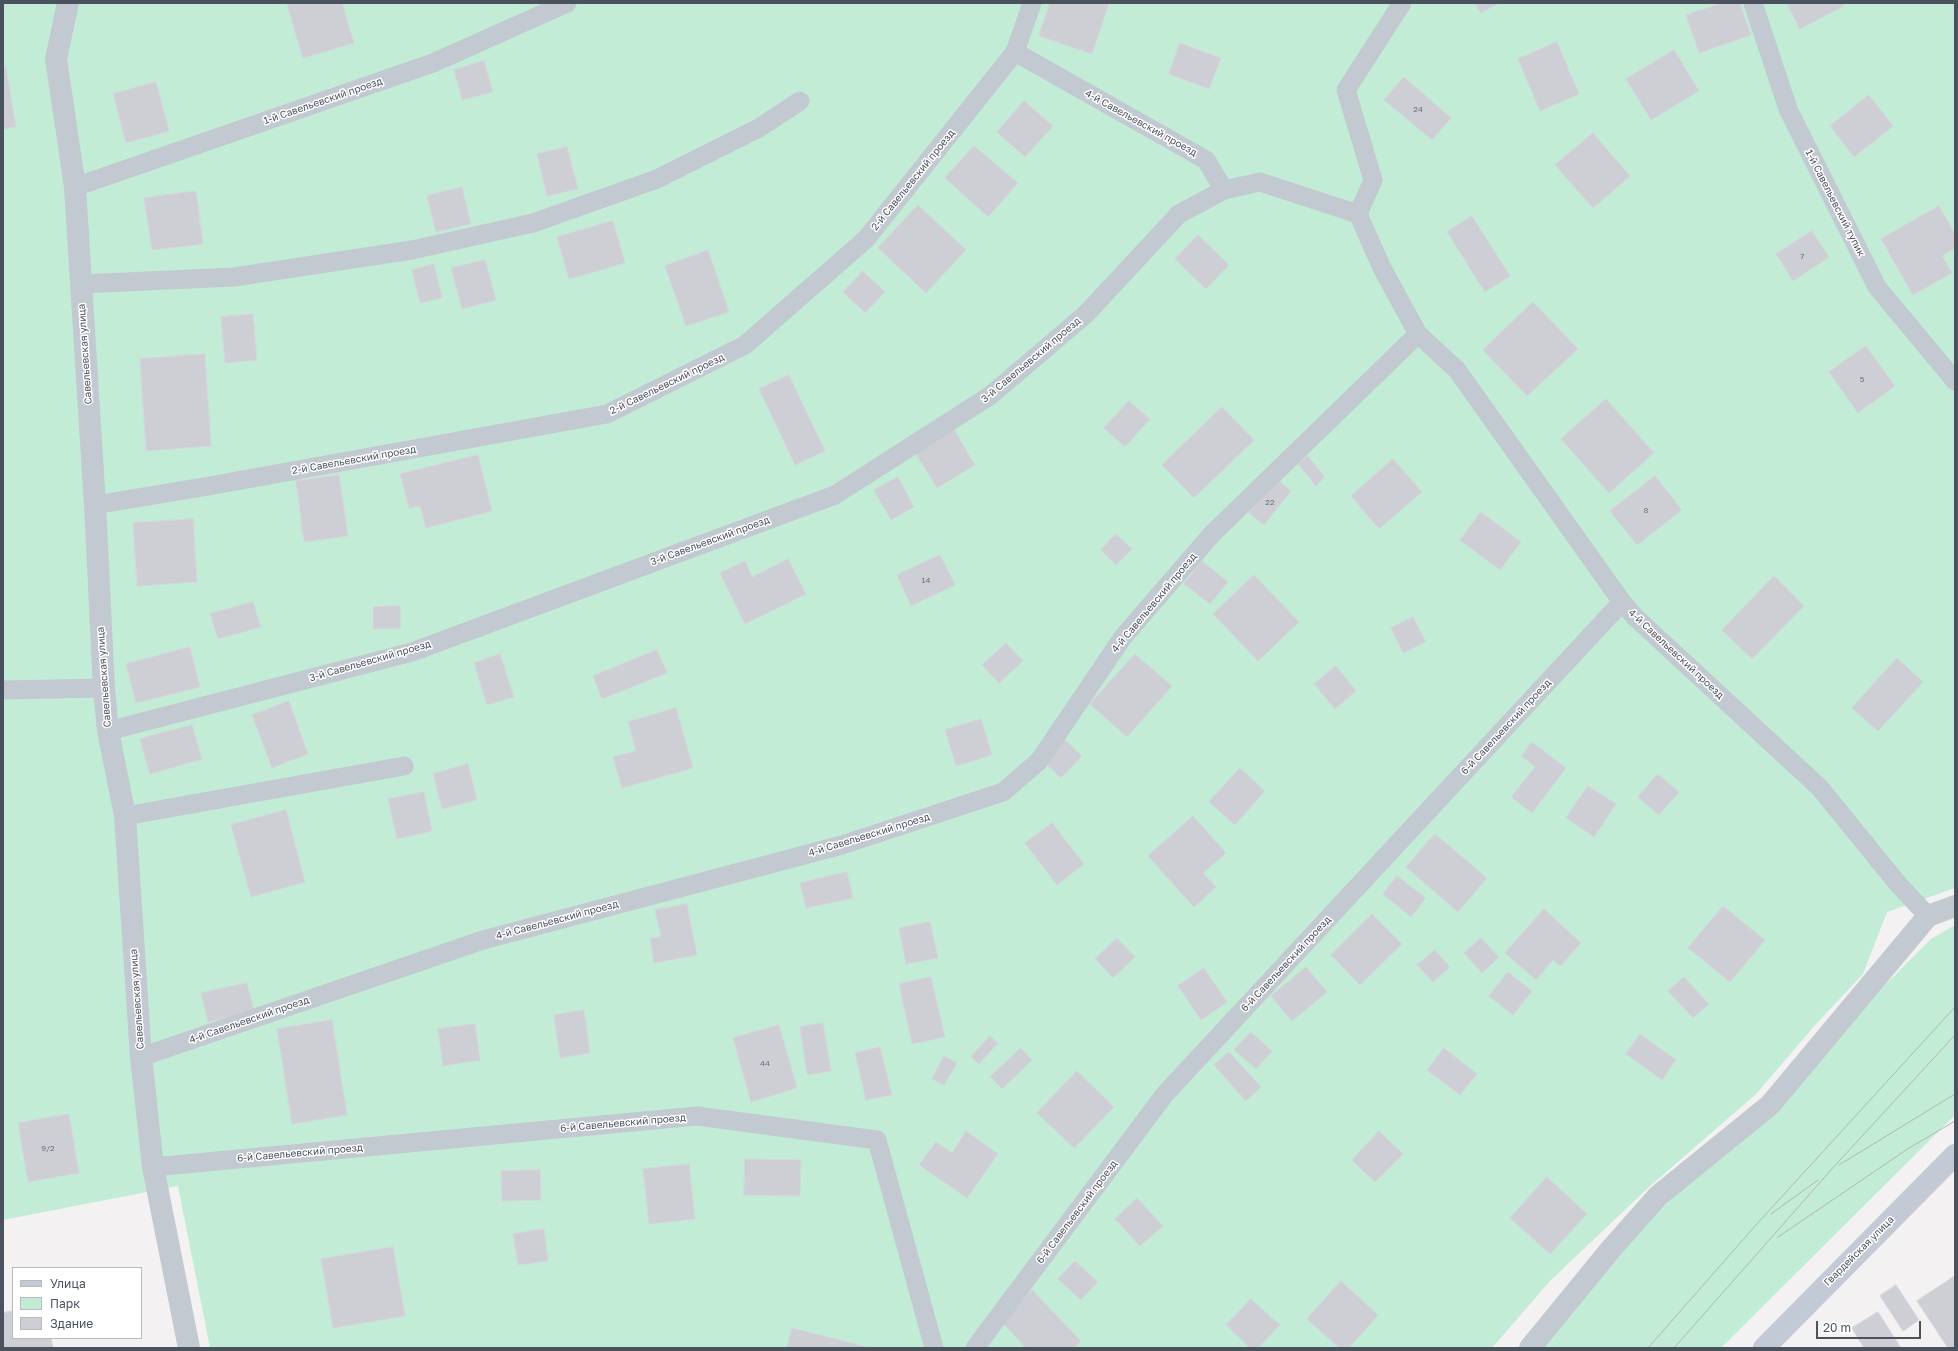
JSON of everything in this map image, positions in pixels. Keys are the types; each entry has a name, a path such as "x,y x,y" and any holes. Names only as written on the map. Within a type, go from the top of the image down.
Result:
{"main road":[{"name":"Гвардейская улица","path":"1764,1348 1955,1155"}],"street":[{"name":"Савельевская улица","path":"68,3 56,59 74,187 95,505 104,688 108,731 125,816 141,1057 153,1167 189,1348"},
{"path":"1530,1348 1611,1249 1658,1196 1770,1105 1928,916 1955,906"}],"lane":[{"name":"1-й Савельевский проезд","path":"74,187 433,63 567,3"},
{"name":"2-й Савельевский проезд","path":"95,505 209,486 607,414 745,345 866,239 1015,52 1032,3"},
{"path":"1224,190 1260,182 1358,214 1372,180 1346,90 1402,3"},
{"name":"1-й Савельевский тупик","path":"1753,3 1788,109 1877,287 1955,381"},
{"name":"4-й Савельевский проезд","path":"1015,52 1206,160 1224,190"},
{"path":"81,284 234,277 412,250 533,223 657,179 759,128 800,101"},
{"name":"3-й Савельевский проезд","path":"108,731 412,652 834,495 991,395 1086,314 1179,214 1224,190"},
{"name":"4-й Савельевский проезд","path":"1358,214 1382,268 1418,334 1456,370 1634,617 1820,788 1898,884 1928,916"},
{"name":"4-й Савельевский проезд","path":"141,1057 483,940 842,845 1003,792 1039,761 1123,637 1212,534 1418,334"},
{"name":"6-й Савельевский проезд","path":"975,1348 1165,1094 1622,602"},
{"path":"3,690 104,688"},
{"path":"125,816 404,766"},
{"name":"6-й Савельевский проезд","path":"153,1167 697,1116 877,1140 934,1348"}],"green space":[{"path":"3,3 1955,3 1955,888 1887,912 1863,974 1816,1024 1756,1094 1649,1187 1550,1281 1492,1348 210,1348 178,1186 3,1220"},
{"path":"1955,925 1955,1115 1721,1348 1523,1348 1572,1291 1667,1203 1931,939"}],"building":[{"path":"287,3 342,3 354,43 303,58"},
{"path":"1050,3 1109,3 1092,54 1039,36"},
{"path":"1475,3 1499,3 1481,13"},
{"path":"1723,3 1740,3 1751,35 1699,53 1686,15"},
{"path":"1787,3 1842,3 1844,6 1800,29"},
{"path":"1557,42 1579,94 1540,111 1518,59"},
{"path":"1180,43 1221,58 1209,89 1169,74"},
{"path":"1674,50 1699,91 1651,120 1626,79"},
{"path":"484,61 493,92 462,100 454,70"},
{"path":"3,67 6,67 16,127 3,129"},
{"path":"1404,77 1451,118 1432,140 1384,100"},
{"path":"156,82 169,131 126,143 113,94"},
{"path":"1869,95 1893,126 1854,157 1830,126"},
{"path":"1024,101 1053,126 1025,157 997,132"},
{"path":"1593,133 1630,176 1593,208 1555,165"},
{"path":"974,146 1018,183 988,217 945,178"},
{"path":"567,147 578,189 547,196 537,154"},
{"path":"462,187 471,224 436,232 427,196"},
{"path":"196,191 203,244 152,250 144,198"},
{"path":"918,205 966,250 926,293 878,248"},
{"path":"1939,206 1955,234 1955,248 1942,256 1952,273 1913,295 1881,239"},
{"path":"1472,216 1510,276 1485,292 1447,232"},
{"path":"613,221 625,263 569,279 557,237"},
{"path":"1812,231 1829,257 1793,281 1776,254"},
{"path":"1198,235 1229,265 1206,289 1175,259"},
{"path":"708,250 729,312 686,326 665,266"},
{"path":"485,260 496,300 462,309 451,268"},
{"path":"434,264 442,298 420,303 412,270"},
{"path":"863,271 885,292 865,313 843,292"},
{"path":"1533,302 1578,349 1527,396 1483,350"},
{"path":"253,314 257,360 225,363 221,317"},
{"path":"1866,346 1895,386 1858,413 1829,372"},
{"path":"205,354 211,446 146,451 140,359"},
{"path":"789,375 825,451 795,465 759,389"},
{"path":"1606,399 1654,453 1609,493 1561,439"},
{"path":"1129,401 1150,419 1125,447 1104,428"},
{"path":"1222,407 1254,440 1194,498 1162,465"},
{"path":"954,429 975,465 937,488 915,452"},
{"path":"478,455 492,511 426,528 420,506 409,508 400,474"},
{"path":"1308,456 1325,477 1316,486 1298,464"},
{"path":"1393,459 1422,492 1379,529 1351,496"},
{"path":"339,475 348,536 304,542 296,481"},
{"path":"1655,476 1682,510 1637,545 1610,511"},
{"path":"898,477 914,507 891,520 874,490"},
{"path":"1277,479 1291,491 1264,525 1249,513"},
{"path":"1481,512 1521,542 1500,570 1460,540"},
{"path":"193,519 197,582 137,586 133,523"},
{"path":"1116,534 1132,549 1116,565 1101,550"},
{"path":"940,555 955,585 911,606 897,575"},
{"path":"788,559 806,594 745,624 720,573 745,561 752,577"},
{"path":"1202,561 1228,582 1210,604 1184,584"},
{"path":"1254,575 1299,622 1258,661 1213,614"},
{"path":"1774,576 1804,606 1752,659 1722,630"},
{"path":"253,602 261,627 218,639 210,614"},
{"path":"400,606 401,628 373,629 373,607"},
{"path":"1413,617 1426,642 1403,653 1391,628"},
{"path":"1006,643 1023,661 999,683 982,665"},
{"path":"190,647 200,687 136,703 126,664"},
{"path":"657,650 667,673 602,699 593,676"},
{"path":"500,654 514,697 487,705 474,663"},
{"path":"1135,654 1172,686 1127,737 1090,704"},
{"path":"1897,658 1923,682 1878,731 1852,708"},
{"path":"1336,666 1356,691 1335,709 1314,684"},
{"path":"289,701 308,754 272,768 252,715"},
{"path":"676,708 693,768 622,788 613,757 636,751 628,722"},
{"path":"981,719 992,755 956,766 945,730"},
{"path":"192,725 202,759 150,774 140,739"},
{"path":"1064,739 1082,756 1061,778 1043,761"},
{"path":"1532,742 1566,768 1532,813 1511,797 1535,767 1522,756"},
{"path":"468,764 477,800 442,809 433,774"},
{"path":"1240,768 1265,791 1235,825 1209,802"},
{"path":"1658,774 1679,792 1659,815 1638,797"},
{"path":"1588,786 1616,804 1594,837 1566,818"},
{"path":"424,792 432,831 397,839 388,799"},
{"path":"286,810 305,882 251,897 231,825"},
{"path":"1193,816 1226,853 1203,873 1216,887 1194,907 1148,856"},
{"path":"1052,823 1084,864 1057,885 1025,843"},
{"path":"1435,834 1487,878 1458,912 1406,867"},
{"path":"847,872 853,898 806,908 800,883"},
{"path":"1397,876 1426,898 1411,917 1383,894"},
{"path":"687,904 697,955 654,963 650,938 661,937 655,910"},
{"path":"1723,906 1765,940 1730,982 1688,948"},
{"path":"1544,909 1581,943 1560,966 1553,960 1536,980 1505,953"},
{"path":"1372,914 1402,944 1360,985 1331,955"},
{"path":"930,922 938,958 906,964 899,928"},
{"path":"1117,938 1135,957 1113,978 1095,959"},
{"path":"1481,938 1499,957 1482,973 1464,953"},
{"path":"1435,950 1450,967 1433,982 1417,965"},
{"path":"1306,967 1327,992 1292,1021 1271,996"},
{"path":"1204,968 1227,1002 1201,1020 1178,986"},
{"path":"1508,972 1532,991 1513,1015 1489,996"},
{"path":"931,977 945,1037 912,1044 899,984"},
{"path":"1684,977 1709,1004 1693,1018 1668,991"},
{"path":"247,983 254,1011 208,1022 201,993"},
{"path":"584,1010 590,1053 560,1058 554,1015"},
{"path":"332,1020 347,1115 292,1124 277,1029"},
{"path":"823,1023 831,1071 807,1075 800,1027"},
{"path":"475,1024 480,1060 443,1066 438,1029"},
{"path":"779,1025 797,1088 751,1102 733,1038"},
{"path":"1251,1032 1272,1051 1256,1069 1234,1050"},
{"path":"1640,1034 1676,1060 1662,1080 1626,1054"},
{"path":"990,1036 998,1043 979,1064 971,1057"},
{"path":"880,1047 892,1095 866,1100 855,1053"},
{"path":"1021,1048 1032,1060 1002,1089 990,1077"},
{"path":"1444,1048 1477,1074 1460,1095 1427,1070"},
{"path":"1229,1052 1261,1087 1246,1101 1214,1065"},
{"path":"944,1056 957,1063 944,1085 932,1079"},
{"path":"1077,1071 1114,1107 1074,1148 1037,1113"},
{"path":"69,1114 79,1173 28,1182 18,1123"},
{"path":"966,1131 998,1154 967,1198 919,1165 936,1142 952,1153"},
{"path":"1379,1131 1403,1154 1375,1182 1352,1160"},
{"path":"745,1159 801,1160 800,1196 744,1195"},
{"path":"689,1164 695,1219 649,1224 643,1169"},
{"path":"540,1170 541,1200 502,1201 501,1171"},
{"path":"1547,1177 1587,1214 1550,1254 1510,1218"},
{"path":"1137,1198 1163,1226 1140,1246 1115,1219"},
{"path":"544,1229 548,1261 518,1265 513,1234"},
{"path":"393,1247 405,1316 333,1328 321,1259"},
{"path":"1075,1261 1098,1282 1081,1300 1058,1279"},
{"path":"1955,1276 1955,1348 1948,1348 1917,1301"},
{"path":"1341,1281 1378,1315 1349,1348 1339,1348 1307,1319"},
{"path":"1896,1285 1919,1320 1903,1331 1880,1296"},
{"path":"1032,1290 1081,1341 1074,1348 1026,1348 1000,1320"},
{"path":"1251,1299 1280,1325 1258,1348 1250,1348 1226,1325"},
{"path":"12,1311 12,1339 51,1339 53,1348 3,1348 3,1313"},
{"path":"1878,1312 1901,1348 1864,1348 1852,1328"},
{"path":"792,1328 871,1348 787,1348"}],"tram line":[{"path":"1648,1348 1755,1226 1955,1007"},
{"path":"1674,1348 1830,1171 1955,1035"},
{"path":"1839,1165 1955,1094"},
{"path":"1778,1237 1909,1148 1955,1121"},
{"path":"1771,1214 1818,1180"}]}
